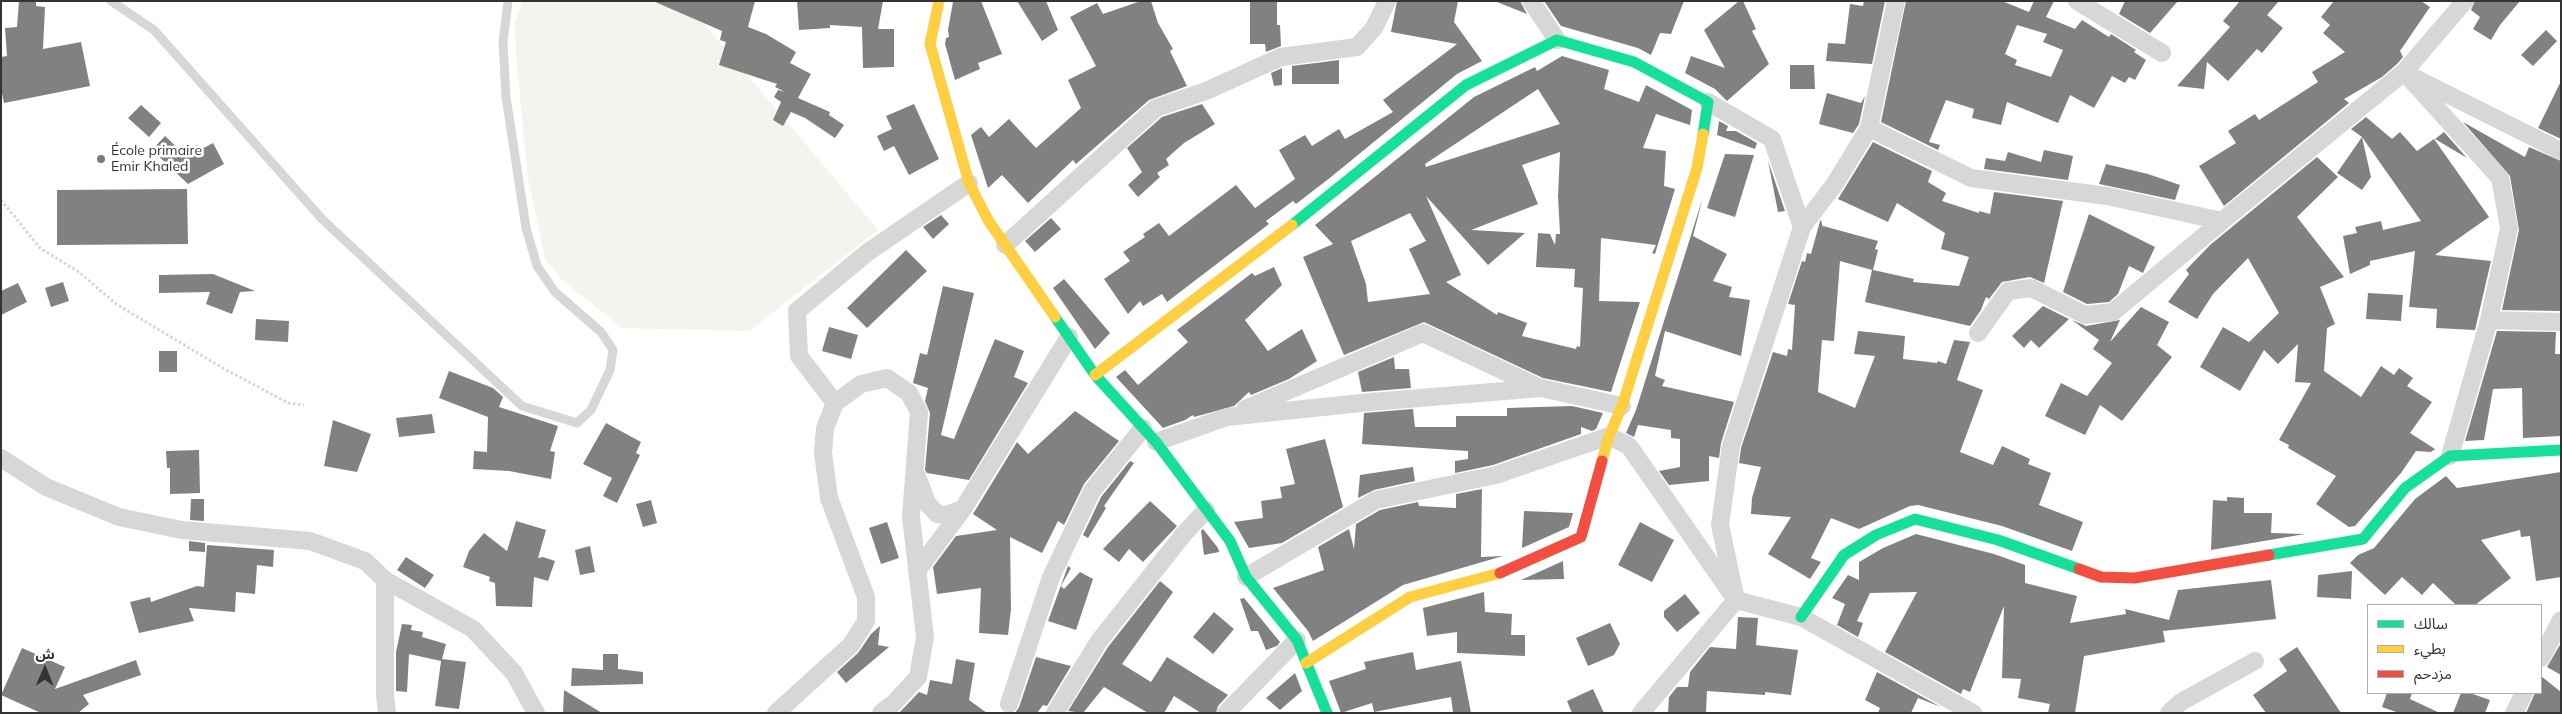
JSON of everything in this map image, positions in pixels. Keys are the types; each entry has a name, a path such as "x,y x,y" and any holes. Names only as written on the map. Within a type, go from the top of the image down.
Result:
{"street":[{"path":"939,1 930,44 969,183 988,220 1095,375 1156,442 1230,541 1246,577 1297,640 1327,713"},
{"path":"1005,245 1156,108 1206,91 1281,57 1357,47 1374,28 1387,1"},
{"path":"1531,1 1557,40 1634,62 1772,139 1802,227"},
{"path":"1736,600 1720,525 1730,446 1802,227 1834,185 1869,128 1896,1"},
{"path":"2077,1 2162,53"},
{"path":"1978,333 2008,291 2031,288 2085,315 2113,312 2404,72 2466,1"},
{"path":"1095,375 1340,188 1466,86 1557,40"},
{"path":"2404,72 2561,152"},
{"path":"2404,72 2500,178 2510,228 2489,320 2450,456"},
{"path":"1306,663 1410,597 1503,572 1581,537 1609,436 1622,406 1697,168 1708,102"},
{"path":"1869,128 1971,178 2107,196 2222,221"},
{"path":"834,403 799,356 797,311 868,252 969,183"},
{"path":"2489,320 2561,322"},
{"path":"1156,442 1227,416 1423,332 1541,388 1622,406"},
{"path":"918,570 963,508 1068,337"},
{"path":"776,713 851,645 866,621 866,597 829,498 823,453 825,428 834,403 861,384 887,378 909,394 919,412 913,466 911,517 925,637 918,677 893,704 881,713"},
{"path":"1227,416 1541,388"},
{"path":"1010,704 1051,577 1092,491 1143,428"},
{"path":"1246,577 1376,500 1496,475 1609,436 1629,446 1736,600 1801,617 1973,713"},
{"path":"1801,617 1844,555 1876,535 1915,519 1998,540 2101,577 2135,578 2363,539 2405,488 2450,456 2561,450"},
{"path":"1,458 46,487 119,517 182,530 310,541 365,561 385,580 473,629 514,673 536,713"},
{"path":"913,466 927,504 937,514 946,515 963,508"},
{"path":"1056,713 1099,641 1183,535 1206,510"},
{"path":"385,580 385,695 387,713"},
{"path":"1642,713 1736,600"},
{"path":"2542,656 2561,620"},
{"path":"1226,713 1297,640"},
{"path":"2170,713 2181,702 2255,661"},
{"path":"2514,713 2524,694"}],"lane":[{"path":"111,1 154,30 322,219 522,406 577,423 591,410 610,370 613,350 601,332 555,292 537,266 526,228 506,97 503,42 508,1"}],"path":[{"path":"1,200 40,248 79,272 116,304 221,367 288,402 304,405"}],"shaded area":[{"path":"522,1 685,1 878,230 749,331 622,328 562,280 546,261 528,178 516,55 515,22"}],"building":[{"path":"19,1 36,1 36,6 45,7 43,49 81,42 90,86 4,103 1,89 1,57 7,56 5,28 17,27"},
{"path":"653,1 755,1 748,27 766,34 796,52 790,63 811,74 798,98 830,112 829,115 844,125 835,138 805,118 791,112 783,126 773,120 781,102 774,97 778,90 785,92 775,87 777,84 719,65 726,42 720,40 722,31"},
{"path":"797,1 883,1 878,29 894,29 894,67 863,68 862,27 830,25 830,28 799,30"},
{"path":"981,1 1002,54 978,63 980,69 955,80 945,44 946,38 949,37 948,30 953,2"},
{"path":"1017,1 1046,1 1058,30 1042,41"},
{"path":"1141,1 1151,1 1158,23 1173,49 1170,51 1187,86 1149,100 1076,164 1073,160 1028,203 1002,175 988,188 971,135 981,127 989,137 1009,119 1036,148 1081,108 1068,80 1096,66 1070,17 1097,3 1103,14"},
{"path":"1250,1 1277,1 1277,25 1280,25 1281,46 1266,52 1265,44 1250,44"},
{"path":"1397,1 1458,1 1454,22 1482,61 1457,74 1331,177 1296,204 1293,201 1266,221 1269,224 1167,302 1162,294 1143,306 1140,301 1128,314 1104,279 1130,261 1123,252 1145,237 1143,234 1159,223 1169,236 1236,185 1255,208 1295,179 1279,150 1305,135 1312,146 1339,129 1345,139 1393,112 1383,100 1457,44 1391,32"},
{"path":"1520,1 1527,14 1497,2"},
{"path":"1544,1 1684,1 1671,34 1660,33 1651,55 1638,48 1561,26"},
{"path":"1739,1 1743,1 1756,29 1752,31 1769,64 1727,101 1715,89 1685,73 1691,56 1725,68 1704,30"},
{"path":"1864,1 1885,1 1872,64 1826,61 1828,43 1845,44 1850,4 1863,6"},
{"path":"1906,1 2002,1 2029,12 2034,1 2054,1 2046,17 2075,29 2082,20 2109,37 2111,34 2136,50 2134,52 2146,60 2135,80 2129,77 2125,83 2112,76 2094,108 2070,95 2058,123 2007,102 2001,125 1972,118 1974,109 1946,100 1929,142 1940,145 1938,150 1881,122","holes":["2017,25 2047,34 2043,42 2063,50 2051,77 2015,65 2017,60 2005,54"]},
{"path":"2125,1 2178,1 2150,33 2119,14"},
{"path":"2240,1 2279,1 2267,15 2283,28 2262,53 2257,49 2228,81 2207,62 2204,89 2177,86 2230,27 2223,21"},
{"path":"2334,1 2421,1 2430,7 2400,51 2403,57 2397,64 2382,77 2344,99 2349,103 2224,206 2199,166 2236,143 2228,131 2255,114 2259,120 2318,82 2312,72 2345,52 2323,33 2330,25 2321,17"},
{"path":"2475,1 2520,1 2500,25 2491,40 2473,29 2480,17 2471,10"},
{"path":"2546,30 2557,41 2533,66 2521,55"},
{"path":"1562,56 1609,70 1604,89 1639,102 1646,85 1692,110 1690,125 1656,114 1643,148 1666,151 1664,186 1675,189 1655,254 1652,253 1656,245 1601,238 1599,301 1640,302 1611,392 1543,378 1424,322 1344,355 1303,257 1333,244 1315,225 1474,97 1535,67 1537,71","holes":["1538,89 1560,124 1426,167 1425,164","1560,152 1558,196 1560,234 1556,234 1555,245 1550,234 1538,233 1536,267 1575,269 1574,287 1583,288 1580,347 1577,346 1576,349 1522,336 1527,323 1498,312 1497,315 1446,282 1461,275 1426,196 1488,265 1525,233 1471,230 1538,204 1522,165","1410,213 1426,241 1409,249 1430,294 1368,302 1366,284 1351,241"]},
{"path":"1339,60 1339,84 1292,84 1292,66"},
{"path":"1790,65 1814,65 1815,89 1790,89"},
{"path":"1282,68 1282,85 1274,86 1271,73"},
{"path":"2561,81 2561,139 2538,128"},
{"path":"1827,93 1861,103 1865,96 1859,124 1853,133 1819,124"},
{"path":"914,104 939,159 909,175 894,146 884,151 877,136 892,129 886,116"},
{"path":"1202,104 1215,124 1184,143 1166,159 1169,165 1157,173 1160,177 1138,197 1128,185 1142,172 1127,148 1162,117"},
{"path":"141,105 161,123 149,137 128,118"},
{"path":"2366,117 2392,139 2400,132 2417,151 2434,139 2489,217 2435,255 2491,261 2475,330 2436,328 2437,309 2409,307 2415,251 2370,261 2370,265 2350,274 2343,236 2357,233 2355,227 2381,221 2383,230 2421,221 2362,137 2351,129"},
{"path":"1719,121 1728,126 1726,131 1736,131 1757,143 1755,149 1717,135"},
{"path":"2463,122 2525,157 2529,147 2561,161 2561,311 2502,310 2519,230 2510,176"},
{"path":"2444,132 2467,158 2435,139"},
{"path":"165,136 183,153 197,145 200,150 213,143 224,164 188,184 152,150"},
{"path":"2362,137 2371,177 2362,190 2337,173"},
{"path":"1873,142 1932,171 1928,182 1946,193 1942,201 1979,213 1979,211 1990,214 1994,192 2063,201 2044,283 2030,277 2002,282 1989,299 1986,297 1981,310 1970,326 1865,302 1872,270 1840,261 1834,341 1822,340 1818,392 1855,408 1875,356 1854,354 1858,331 1905,336 1903,359 1937,363 1938,361 1946,364 1954,340 1970,342 1957,380 1983,390 1960,452 1993,465 2002,446 2030,459 2028,464 2051,473 2039,505 2083,522 2072,551 2002,526 1918,505 1910,506 1859,529 1831,518 1811,558 1821,562 1810,579 1768,554 1791,517 1751,514 1752,498 1761,467 1739,463 1741,448 1773,352 1787,356 1788,349 1792,350 1795,305 1788,304 1802,261 1805,262 1807,253 1811,254 1820,221 1823,228 1823,226 1878,241 1875,249 1878,250 1873,270 1914,279 1913,282 1959,286 1969,257 1941,249 1945,233 1897,203 1888,222 1838,199"},
{"path":"2044,150 2073,156 2068,180 1984,169 1986,158 2005,161 2008,152 2041,162"},
{"path":"1725,154 1754,155 1735,217 1707,208"},
{"path":"2317,157 2338,177 2297,217 2344,277 2320,287 2335,324 2327,328 2324,371 2361,397 2381,366 2394,375 2399,368 2413,378 2407,386 2432,402 2410,433 2435,449 2431,452 2416,451 2401,473 2355,526 2349,527 2316,504 2336,476 2288,448 2289,445 2279,440 2311,383 2295,382 2298,344 2278,364 2264,350 2240,391 2200,367 2223,327 2249,342 2279,313 2248,258 2213,294 2197,319 2168,302 2189,274 2186,270 2210,245"},
{"path":"1768,161 1785,211 1778,212"},
{"path":"2106,164 2148,174 2180,185 2175,200 2099,184"},
{"path":"187,189 188,244 57,245 57,190"},
{"path":"1703,197 1693,236 1727,254 1713,281 1732,287 1729,297 1750,300 1741,356 1665,331 1655,376 1665,380 1662,386 1734,402 1721,443 1719,458 1709,456 1709,481 1669,485 1659,471 1680,467 1680,439 1671,438 1671,430 1638,425 1634,437 1626,433 1636,410"},
{"path":"2089,214 2155,247 2143,273 2129,266 2118,294 2109,302 2087,304 2063,292"},
{"path":"941,215 949,224 933,239 923,227"},
{"path":"1051,218 1061,229 1035,252 1025,241"},
{"path":"906,250 927,271 867,328 847,308"},
{"path":"1274,267 1282,285 1245,320 1268,351 1302,329 1317,361 1289,379 1251,395 1249,392 1234,406 1194,417 1193,415 1163,428 1116,377 1125,370 1138,385 1188,342 1177,330 1252,273 1255,276"},
{"path":"213,274 255,291 240,292 232,314 206,304 210,292 159,293 159,275"},
{"path":"1064,279 1110,333 1095,349 1053,288"},
{"path":"63,282 69,301 51,307 45,288"},
{"path":"18,283 27,302 1,315 1,291"},
{"path":"943,286 974,293 941,435 954,439 995,339 1024,351 1014,377 1028,383 969,480 927,473 925,470 930,413 925,401 928,388 913,383 920,353 927,355"},
{"path":"2368,293 2403,295 2401,321 2366,319"},
{"path":"2043,306 2069,319 2039,348 2031,340 2024,348 2012,336"},
{"path":"2141,307 2169,322 2157,345 2172,357 2122,421 2100,405 2085,435 2045,416 2061,383 2087,396 2112,363 2093,349 2099,340 2072,320 2086,326 2120,320 2110,342"},
{"path":"256,319 289,321 288,342 255,340"},
{"path":"829,327 858,335 851,359 822,351"},
{"path":"2497,331 2556,332 2555,354 2561,354 2561,436 2523,438 2522,388 2493,389 2484,440 2465,441"},
{"path":"159,351 177,351 177,372 159,372"},
{"path":"1394,357 1395,369 1409,369 1411,388 1362,392 1358,372"},
{"path":"449,371 493,388 503,397 499,407 558,426 550,451 555,452 551,479 509,471 473,469 474,451 487,452 488,417 439,398"},
{"path":"1572,406 1603,413 1596,429 1592,431 1581,427 1581,434 1493,465 1455,473 1455,461 1468,459 1468,451 1362,444 1364,413 1413,409 1415,427 1456,427 1456,416 1507,416 1507,408"},
{"path":"1075,411 1119,441 1084,484 1064,525 1058,521 1042,553 1010,537 1011,609 1008,635 979,633 981,588 937,594 933,567 956,536 997,530 973,514 1017,442 1028,454"},
{"path":"432,414 435,433 399,437 396,418"},
{"path":"333,420 371,434 357,472 324,466"},
{"path":"606,423 641,442 636,453 640,455 617,503 603,496 612,478 583,464"},
{"path":"1325,439 1343,507 1282,543 1249,548 1234,522 1263,518 1261,501 1282,498 1280,487 1295,484 1286,449"},
{"path":"199,450 200,493 170,494 170,468 167,468 166,451"},
{"path":"1130,461 1134,463 1104,506 1106,508 1088,538 1083,535 1101,497"},
{"path":"1413,467 1415,481 1374,490 1358,498 1360,475"},
{"path":"2561,472 2561,577 2536,581 2530,536 2521,537 2520,530 2481,540 2511,578 2476,604 2455,604 2433,583 2422,595 2402,577 2385,595 2350,563 2358,555 2374,548 2415,499 2446,476 2457,488"},
{"path":"1482,489 1481,557 1503,556 1403,585 1313,641 1308,631 1273,588 1324,570 1318,547 1349,529 1354,549 1356,524 1380,510 1418,502 1419,506 1456,508 1456,494"},
{"path":"2227,497 2244,498 2244,513 2272,513 2271,533 2305,534 2211,550 2213,500 2227,501"},
{"path":"191,499 204,499 204,521 190,520"},
{"path":"651,500 657,523 643,527 636,504"},
{"path":"1150,501 1177,526 1143,562 1129,549 1119,562 1103,549"},
{"path":"1524,511 1573,513 1569,527 1522,548"},
{"path":"516,521 546,530 538,558 543,557 555,561 548,581 534,577 532,607 496,606 495,583 489,581 490,577 463,567 469,551 484,533 507,551"},
{"path":"887,522 899,558 881,564 869,528"},
{"path":"1640,522 1674,540 1652,582 1618,565"},
{"path":"1203,529 1219,552 1204,555 1201,531"},
{"path":"1916,534 1994,554 2025,565 2025,583 2077,596 2070,623 2126,614 2125,609 2169,620 2178,590 2271,580 2276,619 2163,631 2165,642 2084,656 2075,713 2048,713 2050,704 2018,698 2021,679 2002,678 2004,606 1970,692 1963,689 1961,694 1885,652 1917,592 1870,593 1857,621 1863,623 1858,637 1837,625 1845,604 1832,598 1848,575 1859,580 1859,562 1883,548"},
{"path":"189,541 205,543 205,552 189,551"},
{"path":"207,545 274,550 273,567 257,565 255,594 236,592 235,612 189,608 194,621 139,633 130,602 150,597 151,602 197,586 204,587"},
{"path":"590,546 595,572 580,575 575,550"},
{"path":"406,557 434,575 425,588 397,570"},
{"path":"1563,561 1564,579 1521,580"},
{"path":"1068,566 1071,568 1061,586 1064,589 1080,572 1093,579 1076,630 1048,621"},
{"path":"2352,571 2351,599 2317,597 2318,575"},
{"path":"1160,581 1173,592 1122,664 1151,682 1167,657 1228,695 1218,706 1216,713 1201,713 1174,696 1164,713 1148,713 1104,687 1083,713 1068,711 1108,647"},
{"path":"1484,592 1485,612 1512,614 1511,635 1525,635 1525,656 1457,653 1457,632 1427,636 1423,608"},
{"path":"1685,594 1700,613 1677,632 1664,617 1664,611"},
{"path":"1244,598 1280,642 1277,646 1266,650 1258,631 1251,631 1240,599"},
{"path":"1214,612 1234,629 1213,654 1193,637"},
{"path":"1738,617 1758,618 1756,645 1798,650 1791,695 1765,692 1765,695 1707,691 1706,713 1668,713 1669,697 1677,687 1688,687 1690,672 1710,647 1736,649"},
{"path":"1610,623 1620,644 1614,655 1588,666 1576,638"},
{"path":"402,624 412,625 411,630 423,632 422,637 446,644 442,659 466,662 459,709 435,706 441,661 409,654 407,692 396,691 396,652"},
{"path":"880,626 878,645 889,647 846,683 837,672 858,653 871,634"},
{"path":"2561,643 2561,675 2547,667"},
{"path":"2297,647 2341,713 2266,713 2253,695 2287,671 2279,659"},
{"path":"22,648 65,667 55,689 136,660 141,675 83,695 89,704 78,713 41,713 1,695"},
{"path":"1413,652 1416,670 1461,661 1471,713 1453,713 1451,697 1374,712 1372,703 1341,713 1329,681 1366,669 1364,662"},
{"path":"603,654 618,654 618,669 643,672 643,684 571,686 572,668 603,670"},
{"path":"1036,657 1071,666 1047,706 1043,705 1037,713 1015,713 1019,707"},
{"path":"956,659 975,663 969,700 987,713 899,713 919,692 927,695 930,680 952,684"},
{"path":"1877,672 1941,707 1918,698 1911,713 1878,713 1880,708 1865,700"},
{"path":"1295,673 1302,691 1280,710 1266,698"},
{"path":"2542,677 2561,692 2561,713 2526,713 2535,694 2542,694"},
{"path":"1593,689 1604,713 1572,713 1567,701"},
{"path":"564,690 602,713 563,713"},
{"path":"2387,694 2412,694 2410,699 2440,713 2399,713 2382,707"},
{"path":"2461,694 2473,694 2490,700 2485,713 2453,713"}],"traffic: fast":[{"path":"1292,225 1466,85 1557,40 1634,62 1708,102 1703,134"},
{"path":"1055,317 1095,375 1156,442 1230,541 1246,577 1297,640 1327,713"},
{"path":"2269,555 2363,539 2405,488 2450,456 2561,450"},
{"path":"1801,617 1844,555 1876,535 1915,519 1998,540 2079,569"}],"traffic: slow":[{"path":"939,1 930,44 969,183 988,220 1055,317"},
{"path":"1602,461 1609,436 1622,406 1697,168 1703,134"},
{"path":"1095,375 1292,225"},
{"path":"1306,663 1410,597 1500,573"}],"traffic: jam":[{"path":"1500,573 1581,537 1602,461"},
{"path":"2079,569 2101,577 2135,578 2269,555"}],"place":[{"name":"École primaire Emir Khaled","path":"101,159"}]}
